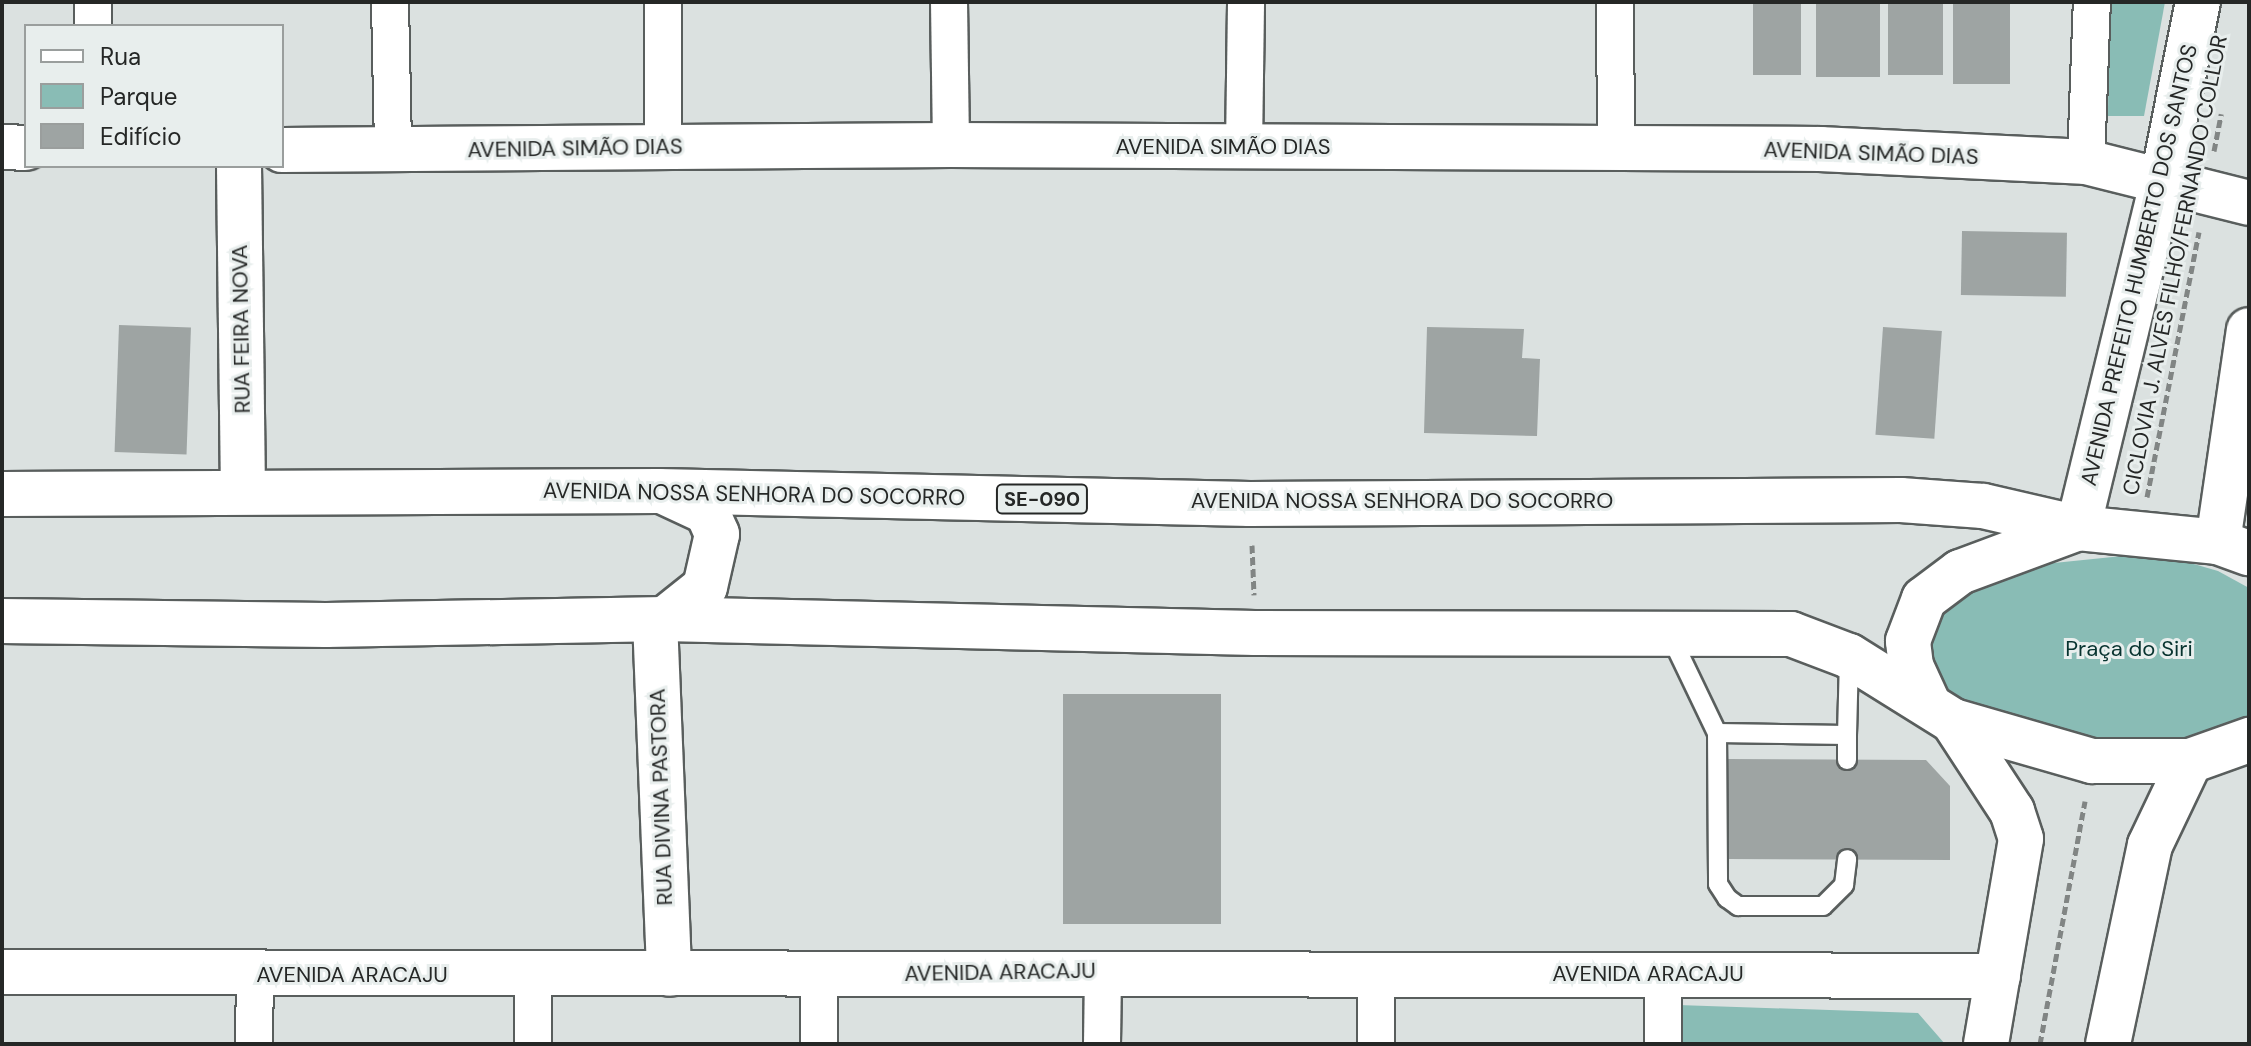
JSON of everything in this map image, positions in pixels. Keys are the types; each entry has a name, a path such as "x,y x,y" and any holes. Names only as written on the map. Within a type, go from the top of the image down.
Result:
{"main road":[{"name":"AVENIDA PREFEITO HUMBERTO DOS SANTOS","path":"2078,528 2163,178 2198,2"},
{"name":"AVENIDA SIMÃO DIAS","path":"284,150 951,145 1821,149 2086,162 2163,178 2206,195 2249,203"},
{"path":"2,147 24,148"},
{"name":"RUA FEIRA NOVA","path":"239,168 243,492"},
{"path":"2234,548 2249,330"},
{"path":"659,491 707,512 717,534 705,587 660,620"},
{"name":"AVENIDA NOSSA SENHORA DO SOCORRO","path":"2,494 659,491 1250,504 1901,500 1983,506 2078,528 2234,548"},
{"path":"1986,1044 2021,839 2012,811 1940,712 1911,666 1908,641 1924,599 1960,572 2078,528"},
{"path":"2,621 660,620 1255,633 1791,634 1849,656 1940,712 2092,761 2190,761 2249,740"},
{"name":"RUA DIVINA PASTORA","path":"660,620 669,974"},
{"path":"2108,1044 2150,845 2190,761"},
{"name":"AVENIDA ARACAJU","path":"2,972 533,977 1103,971 1998,976"}],"street":[{"path":"93,2 93,24"},
{"path":"390,2 393,150"},
{"path":"663,2 663,147"},
{"path":"949,2 951,145"},
{"path":"1244,148 1246,2"},
{"path":"1615,2 1616,148"},
{"path":"2086,162 2092,2"},
{"path":"1102,1044 1103,971"},
{"path":"1376,971 1376,1044"},
{"path":"254,1044 255,974"},
{"path":"819,974 819,1044"},
{"path":"1663,974 1663,1044"},
{"path":"533,977 533,1044"}],"lane":[{"path":"1669,633 1717,733 1718,884 1727,898 1738,906 1823,906 1844,885 1847,859"},
{"path":"1847,760 1849,656"},
{"path":"1717,733 1847,735"}],"path":[{"name":"CICLOVIA J. ALVES FILHO/FERNANDO COLLOR","path":"2141,534 2223,106"},
{"path":"1250,504 1255,633"},
{"path":"2040,1044 2092,761"}],"green space":[{"path":"2109,2 2165,2 2144,116 2108,116"},
{"name":"Praça do Siri","path":"2132,555 2173,558 2218,571 2249,588 2249,721 2201,739 2087,743 1980,713 1944,689 1929,663 1925,642 1934,621 1986,580 2024,566"},
{"path":"1678,1005 1918,1013 1945,1044 1678,1044"}],"building":[{"path":"1753,2 1801,2 1801,75 1753,75"},
{"path":"1816,2 1880,2 1880,77 1816,77"},
{"path":"1888,2 1943,2 1943,75 1888,75"},
{"path":"1953,2 2010,2 2010,84 1953,84"},
{"path":"1962,231 2067,233 2066,297 1961,295"},
{"path":"119,325 191,328 187,454 115,452"},
{"path":"1427,327 1524,329 1522,358 1540,359 1537,436 1424,433"},
{"path":"1883,327 1942,331 1934,439 1875,435"},
{"path":"1063,694 1221,694 1221,924 1063,924"},
{"path":"1728,759 1926,760 1950,786 1950,860 1728,859"}]}
